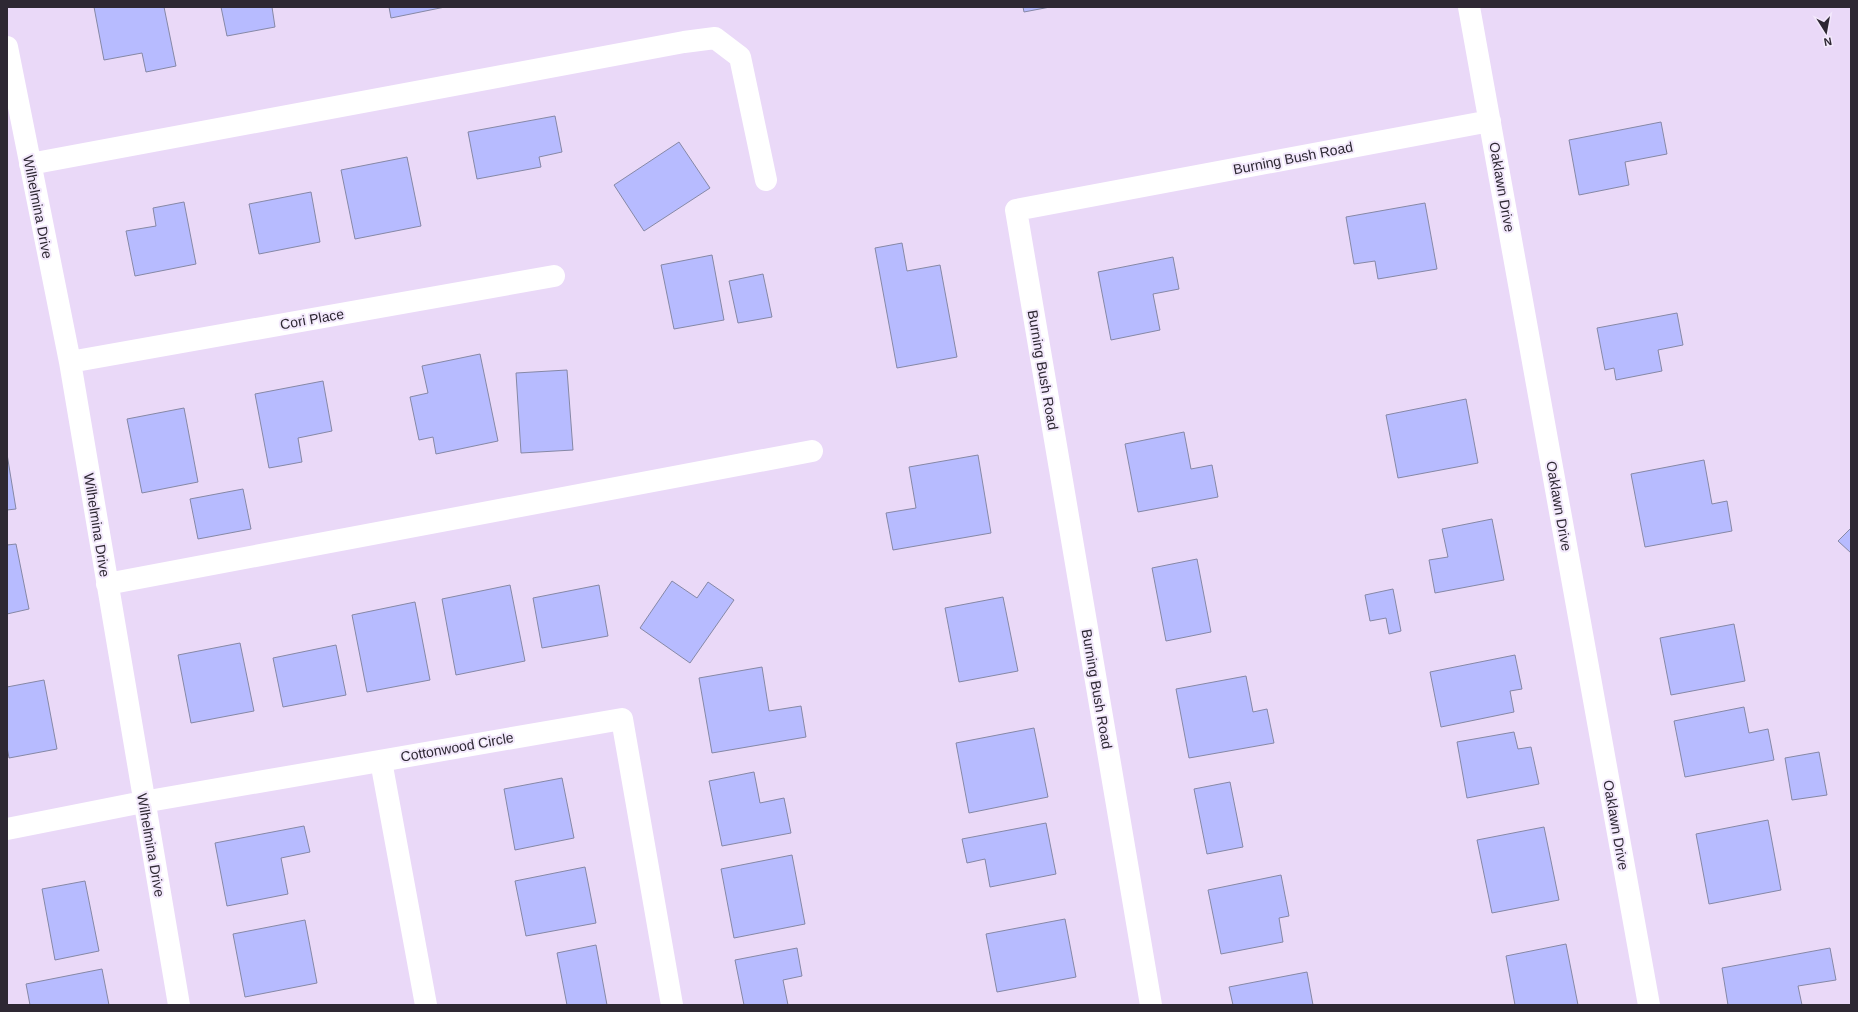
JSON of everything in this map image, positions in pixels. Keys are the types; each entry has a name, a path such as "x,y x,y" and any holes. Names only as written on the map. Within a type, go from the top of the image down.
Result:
{"street":[{"name":"Oaklawn Drive","path":"1470,7 1649,1005"},
{"path":"30,164 684,42 715,38 740,57 766,180"},
{"name":"Wilhelmina Drive","path":"7,47 13,112 30,164 70,362 143,802 179,1005"},
{"name":"Burning Bush Road","path":"1151,1005 1016,210 1490,121"},
{"name":"Cori Place","path":"70,362 554,276"},
{"path":"107,584 812,451"},
{"name":"Cottonwood Circle","path":"7,830 143,802 622,719 672,1005"},
{"path":"381,761 426,1005"}],"building":[{"path":"94,7 164,7 176,66 146,72 142,53 104,60"},
{"path":"221,7 272,7 275,27 227,36"},
{"path":"389,7 445,7 391,18"},
{"path":"1023,7 1050,7 1024,12"},
{"path":"555,116 562,152 539,157 541,167 477,179 468,132"},
{"path":"1661,122 1667,154 1625,162 1629,185 1579,195 1569,140"},
{"path":"679,142 710,188 644,231 614,185"},
{"path":"407,157 421,226 355,239 341,170"},
{"path":"311,192 320,242 259,254 249,204"},
{"path":"184,202 196,264 135,276 126,231 156,226 153,208"},
{"path":"1425,203 1437,269 1378,279 1375,261 1354,264 1346,217"},
{"path":"902,243 907,271 940,265 957,357 897,368 875,248"},
{"path":"712,255 724,320 674,329 661,265"},
{"path":"1173,257 1179,289 1153,294 1160,330 1111,340 1098,272"},
{"path":"763,274 772,317 738,323 729,281"},
{"path":"1677,313 1683,345 1658,350 1662,371 1616,380 1614,368 1605,370 1597,328"},
{"path":"480,354 498,441 436,454 433,437 419,440 410,397 428,393 422,366"},
{"path":"567,370 573,450 521,453 516,373"},
{"path":"323,381 332,431 298,438 302,462 269,468 255,394"},
{"path":"1466,399 1478,463 1398,478 1386,415"},
{"path":"184,408 198,482 142,493 127,419"},
{"path":"1184,432 1191,469 1212,465 1218,497 1138,512 1125,444"},
{"path":"7,454 16,509 7,510"},
{"path":"978,455 991,533 893,550 886,513 916,508 909,467"},
{"path":"1704,460 1712,504 1727,501 1732,531 1645,547 1631,474"},
{"path":"243,489 251,529 198,539 190,499"},
{"path":"1492,519 1504,580 1435,593 1429,560 1448,557 1442,529"},
{"path":"1851,528 1851,553 1838,541"},
{"path":"16,544 29,609 7,614 7,545"},
{"path":"1197,559 1211,632 1166,641 1152,568"},
{"path":"672,581 697,598 708,582 734,600 690,663 640,628"},
{"path":"510,585 525,661 456,675 442,599"},
{"path":"599,585 608,636 542,648 533,598"},
{"path":"1393,589 1401,631 1389,634 1386,618 1370,621 1365,595"},
{"path":"1003,597 1018,671 959,682 945,608"},
{"path":"415,602 430,680 367,692 352,615"},
{"path":"1734,624 1745,681 1671,695 1660,638"},
{"path":"240,643 254,711 191,723 178,655"},
{"path":"336,645 346,695 283,707 273,658"},
{"path":"1515,655 1522,689 1510,691 1514,712 1441,727 1430,672"},
{"path":"762,667 769,711 801,706 806,737 712,753 699,678"},
{"path":"1246,676 1253,712 1267,709 1274,743 1189,758 1176,689"},
{"path":"44,680 57,749 9,758 7,747 7,687"},
{"path":"1744,707 1749,733 1768,729 1774,760 1685,777 1674,721"},
{"path":"1034,728 1048,797 969,813 956,743"},
{"path":"1514,732 1518,749 1531,747 1539,784 1467,798 1457,742"},
{"path":"1819,752 1827,795 1792,800 1785,758"},
{"path":"754,772 760,803 784,798 791,833 722,846 709,781"},
{"path":"562,778 574,838 515,850 504,789"},
{"path":"1230,782 1243,847 1207,854 1194,789"},
{"path":"1768,820 1781,890 1709,904 1696,834"},
{"path":"1046,823 1056,874 990,887 985,859 967,863 962,839"},
{"path":"304,826 310,852 281,858 288,894 227,906 215,843"},
{"path":"1544,827 1559,900 1492,913 1477,840"},
{"path":"792,855 805,924 734,938 721,869"},
{"path":"585,867 596,923 526,936 515,881"},
{"path":"1281,875 1289,916 1279,918 1283,942 1221,954 1208,890"},
{"path":"85,881 99,951 55,960 42,889"},
{"path":"1065,919 1076,977 997,992 986,934"},
{"path":"305,920 317,983 245,997 233,934"},
{"path":"1566,944 1578,1005 1515,1005 1506,956"},
{"path":"596,945 607,1005 567,1005 557,953"},
{"path":"797,948 802,976 783,980 788,1005 744,1005 735,960"},
{"path":"1830,948 1836,980 1798,986 1802,1005 1728,1005 1722,968"},
{"path":"102,969 109,1005 30,1005 26,984"},
{"path":"1307,972 1313,1005 1233,1005 1229,987"}]}
